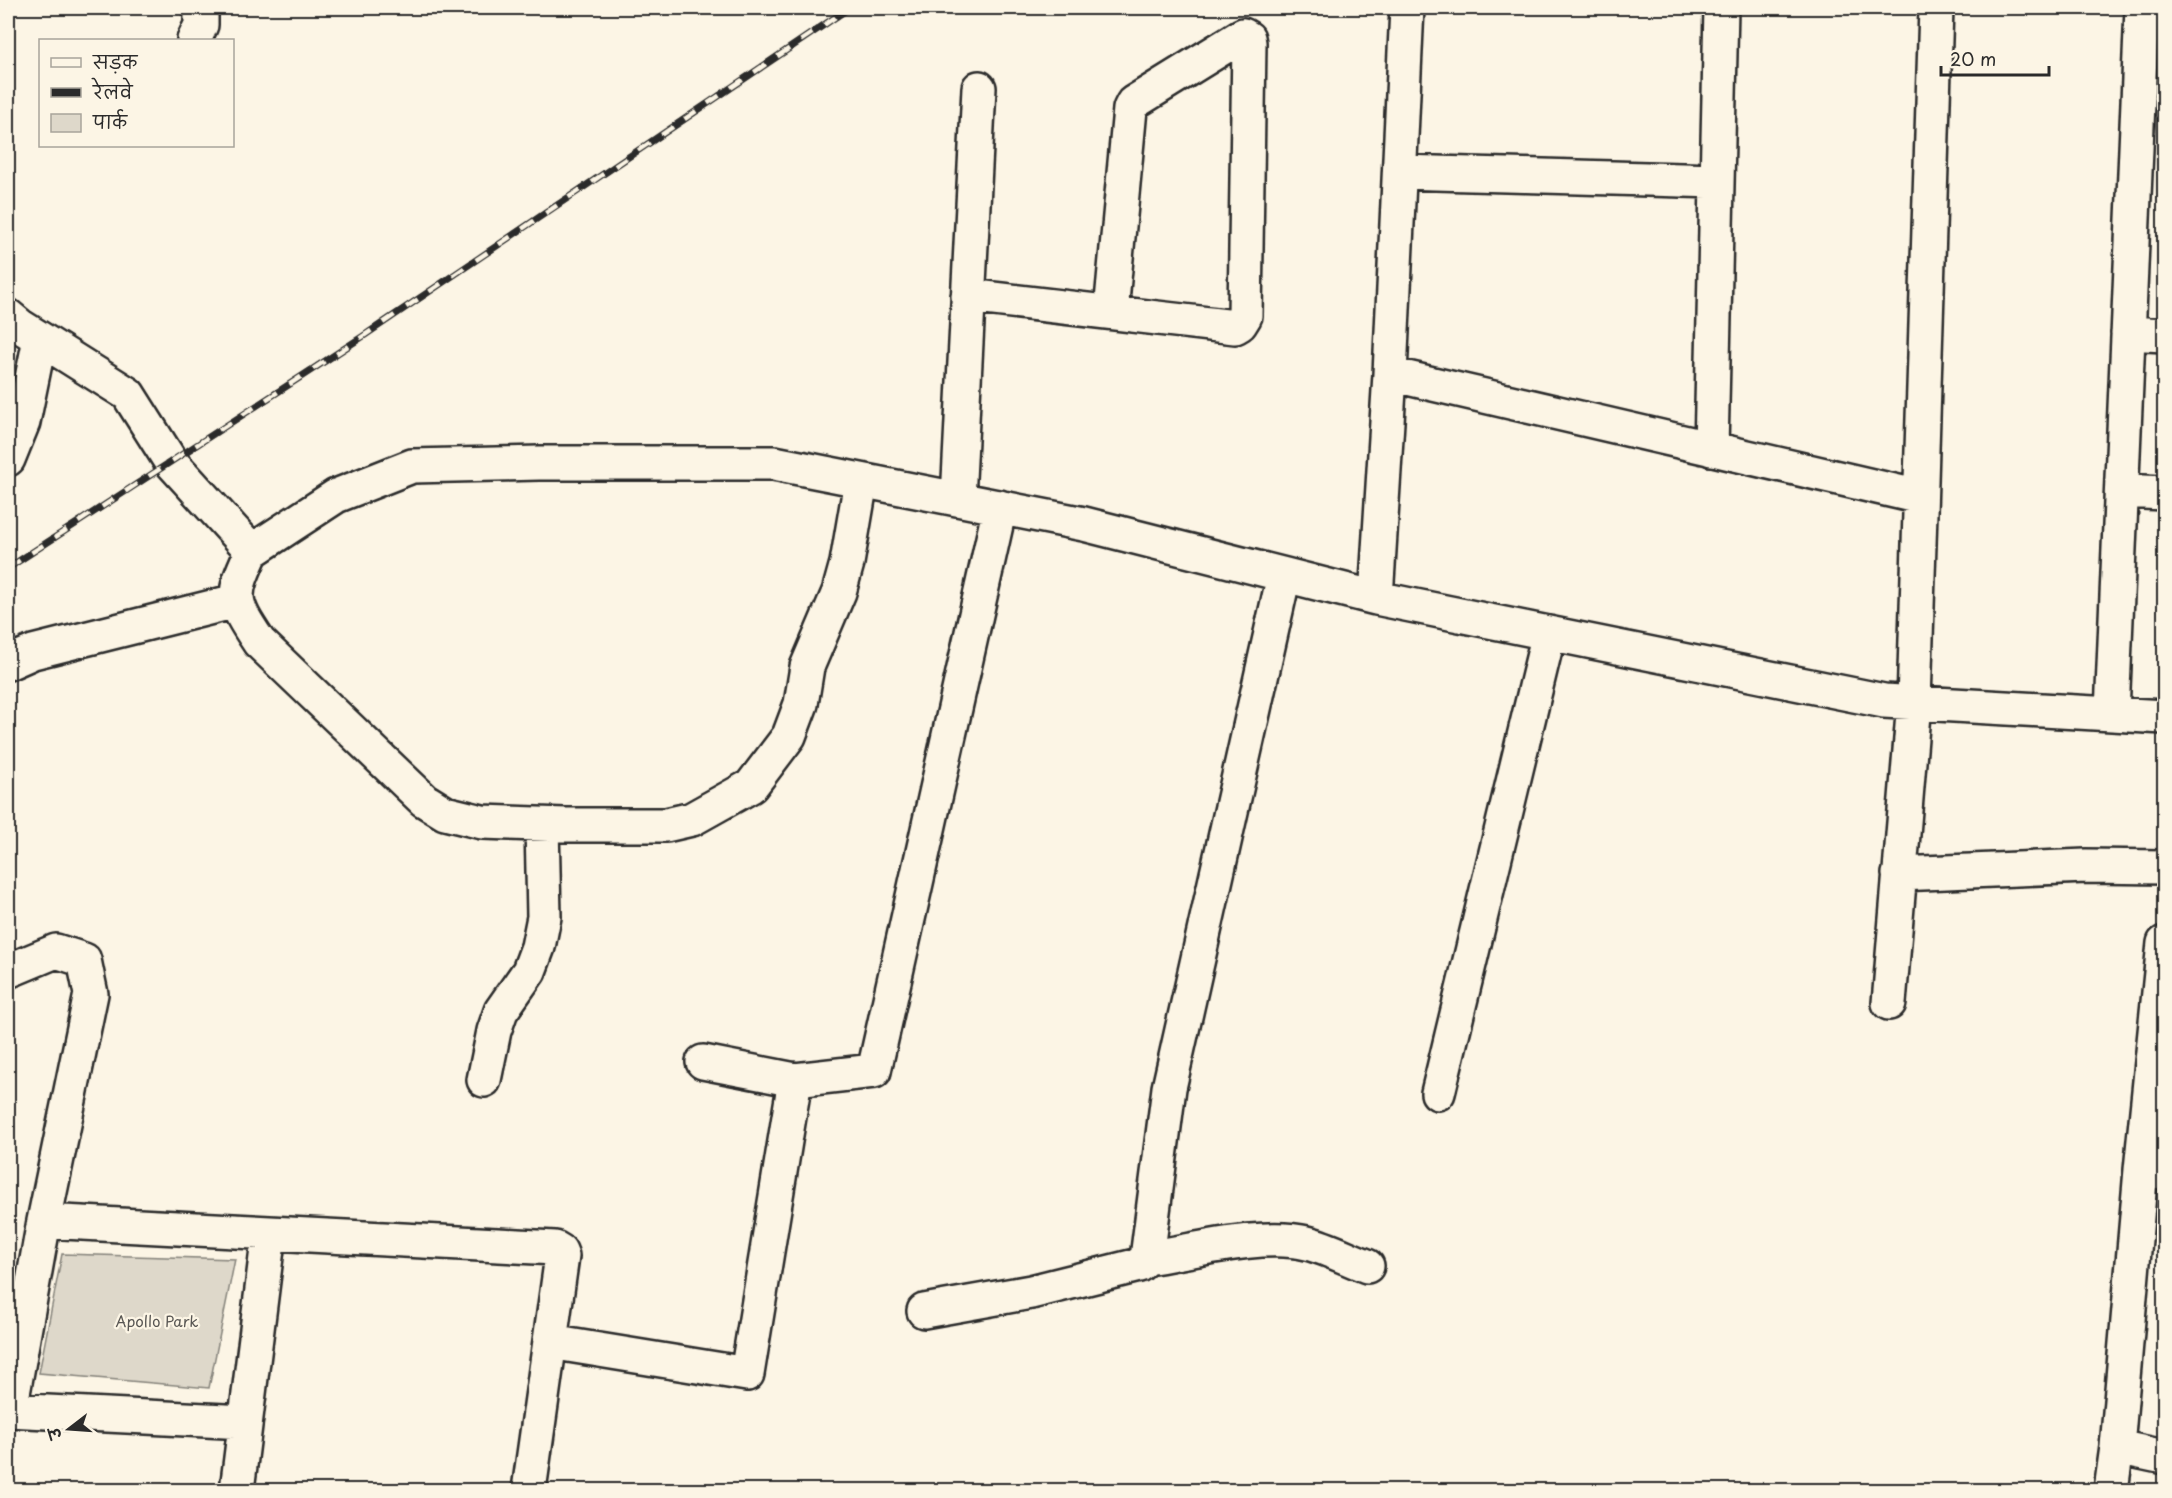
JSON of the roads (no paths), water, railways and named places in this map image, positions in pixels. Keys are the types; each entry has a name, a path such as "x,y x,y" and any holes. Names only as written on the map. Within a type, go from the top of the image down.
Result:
{"street":[{"path":"194,39 201,25 201,8"},
{"path":"1376,598 1390,374 1407,8"},
{"path":"1711,449 1721,8"},
{"path":"1889,1003 1914,702 1936,8"},
{"path":"2112,713 2142,8"},
{"path":"968,296 1235,327 1240,324 1245,316 1249,43 1248,38 1243,35 1133,103 1130,109 1111,312"},
{"path":"958,499 979,88"},
{"path":"1400,172 1718,181"},
{"path":"8,316 40,339 128,394 171,462 252,551"},
{"path":"2128,333 2164,335"},
{"path":"8,459 23,422 40,339"},
{"path":"1390,374 1920,497"},
{"path":"861,481 847,563 839,591 807,667 801,704 789,736 751,786 692,819 666,825 542,825 482,822 445,813 424,800 259,642 243,618 236,601 238,581 252,551 336,496 412,466 539,463 774,464 1084,524 1376,598 1884,701 2164,717"},
{"path":"2122,491 2164,493"},
{"path":"703,1062 795,1080 874,1071 1000,507"},
{"path":"1147,1258 1169,1088 1284,575"},
{"path":"8,663 44,649 236,601"},
{"path":"1438,1093 1549,633"},
{"path":"484,1080 494,1031 501,1011 529,971 538,947 544,918 542,825"},
{"path":"1899,874 2075,866 2164,867"},
{"path":"2111,1491 2153,1171 2164,943"},
{"path":"8,971 56,951 84,960 91,994 8,1410 245,1422"},
{"path":"550,1342 747,1374 795,1080"},
{"path":"44,1221 555,1248 561,1251 529,1491"},
{"path":"237,1491 268,1233"},
{"path":"924,1311 1032,1292 1139,1265 1147,1258 1247,1242 1277,1239 1308,1243 1367,1266"},
{"path":"2117,1447 2164,1457"}],"railway":[{"path":"8,568 362,337 849,8"}],"park label":[{"name":"Apollo Park","path":"157,1320"}]}
